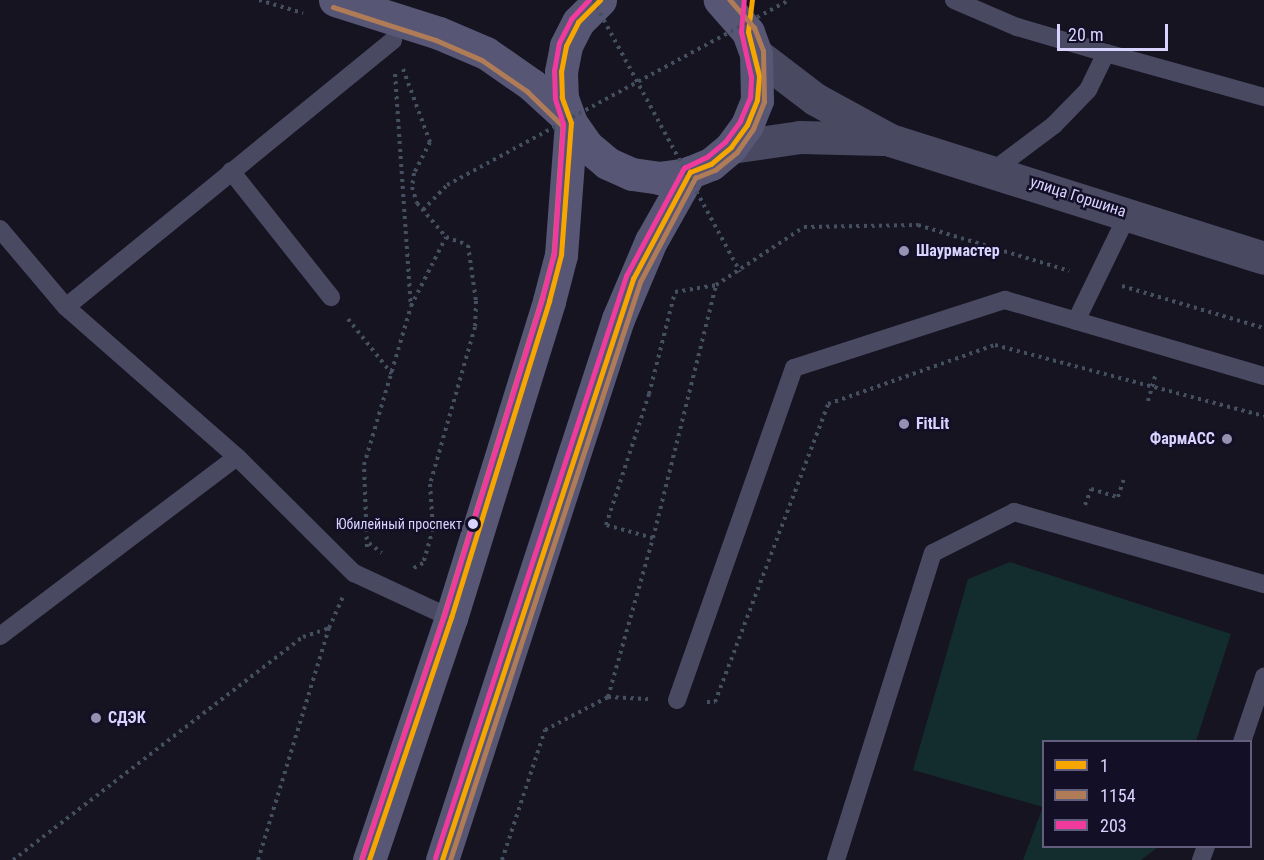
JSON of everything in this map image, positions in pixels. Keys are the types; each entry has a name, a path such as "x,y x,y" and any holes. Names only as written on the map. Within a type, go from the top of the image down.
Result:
{"main road":[{"path":"334,0 440,33 486,53 532,85 570,121 587,146 608,163 632,174 659,178 690,172 711,164 731,147 747,125 757,100 752,43 752,0"},
{"path":"369,860 451,618 561,255 570,121 562,98 561,72 566,46 578,22 600,0"},
{"path":"720,0 752,43"},
{"path":"442,860 618,319 651,241 690,172"}],"street":[{"name":"улица Горшина","path":"752,43 815,99 890,140 994,170 1264,258"},
{"name":"улица Горшина","path":"731,147 800,137 890,140"}],"lane":[{"path":"954,0 1017,27 1264,97"},
{"path":"66,307 393,40"},
{"path":"994,170 1054,124 1088,90 1106,53"},
{"path":"231,171 331,297"},
{"path":"1076,321 1128,214"},
{"path":"0,229 66,307 237,458 354,573 451,618"},
{"path":"677,700 794,368 1005,300 1264,376"},
{"path":"0,636 237,458"},
{"path":"836,860 933,553 1014,513 1264,584"},
{"path":"1242,740 1264,677"}],"path":[{"path":"593,0 740,272"},
{"path":"423,210 447,185 789,0"},
{"path":"393,40 430,142 414,173 412,187 423,210 446,237 468,245 476,301 475,327 430,484 432,529 428,546 423,563 406,569"},
{"path":"393,40 411,306 446,237"},
{"path":"653,538 606,525 649,394 675,292 716,285 740,272 804,227 918,225 1264,328"},
{"path":"608,697 653,538 716,285"},
{"path":"331,297 392,374"},
{"path":"502,860 545,730 608,697 715,702 828,404 995,345 1264,416"},
{"path":"1090,489 1118,497 1124,478"},
{"path":"369,543 387,556"},
{"path":"13,860 303,637 329,628"}],"green space":[{"path":"1010,562 1231,634 1196,740 1042,740 1042,807 913,770 968,579"},
{"path":"1042,810 1042,848 1157,848 1141,860 1023,860"}],"transit line":[{"name":"203","path":"362,858 444,616 554,254 563,124 555,99 554,71 559,43 571,19 589,0"},
{"name":"1","path":"369,860 451,618 549,301 561,255 571,123 562,98 561,72 566,46 578,22 600,0"},
{"name":"1154","path":"450,860 640,282 695,178 715,170 737,152 753,129 764,102 763,51 754,28 730,0"},
{"name":"203","path":"435,858 626,276 684,168 707,157 725,142 740,121 750,98 751,77 741,32 744,0"},
{"name":"1","path":"442,860 633,279 690,172 711,164 731,147 747,125 757,100 759,76 748,32 752,0"},
{"name":"1154","path":"333,7 436,40 482,60 527,91 563,126 554,254 542,299 444,616 362,858"}],"place":[{"name":"Шаурмастер","path":"904,251"},
{"name":"FitLit","path":"904,424"},
{"name":"ФармАСС","path":"1227,439"},
{"name":"Юбилейный проспект","path":"473,524"},
{"name":"СДЭК","path":"96,718"}]}
